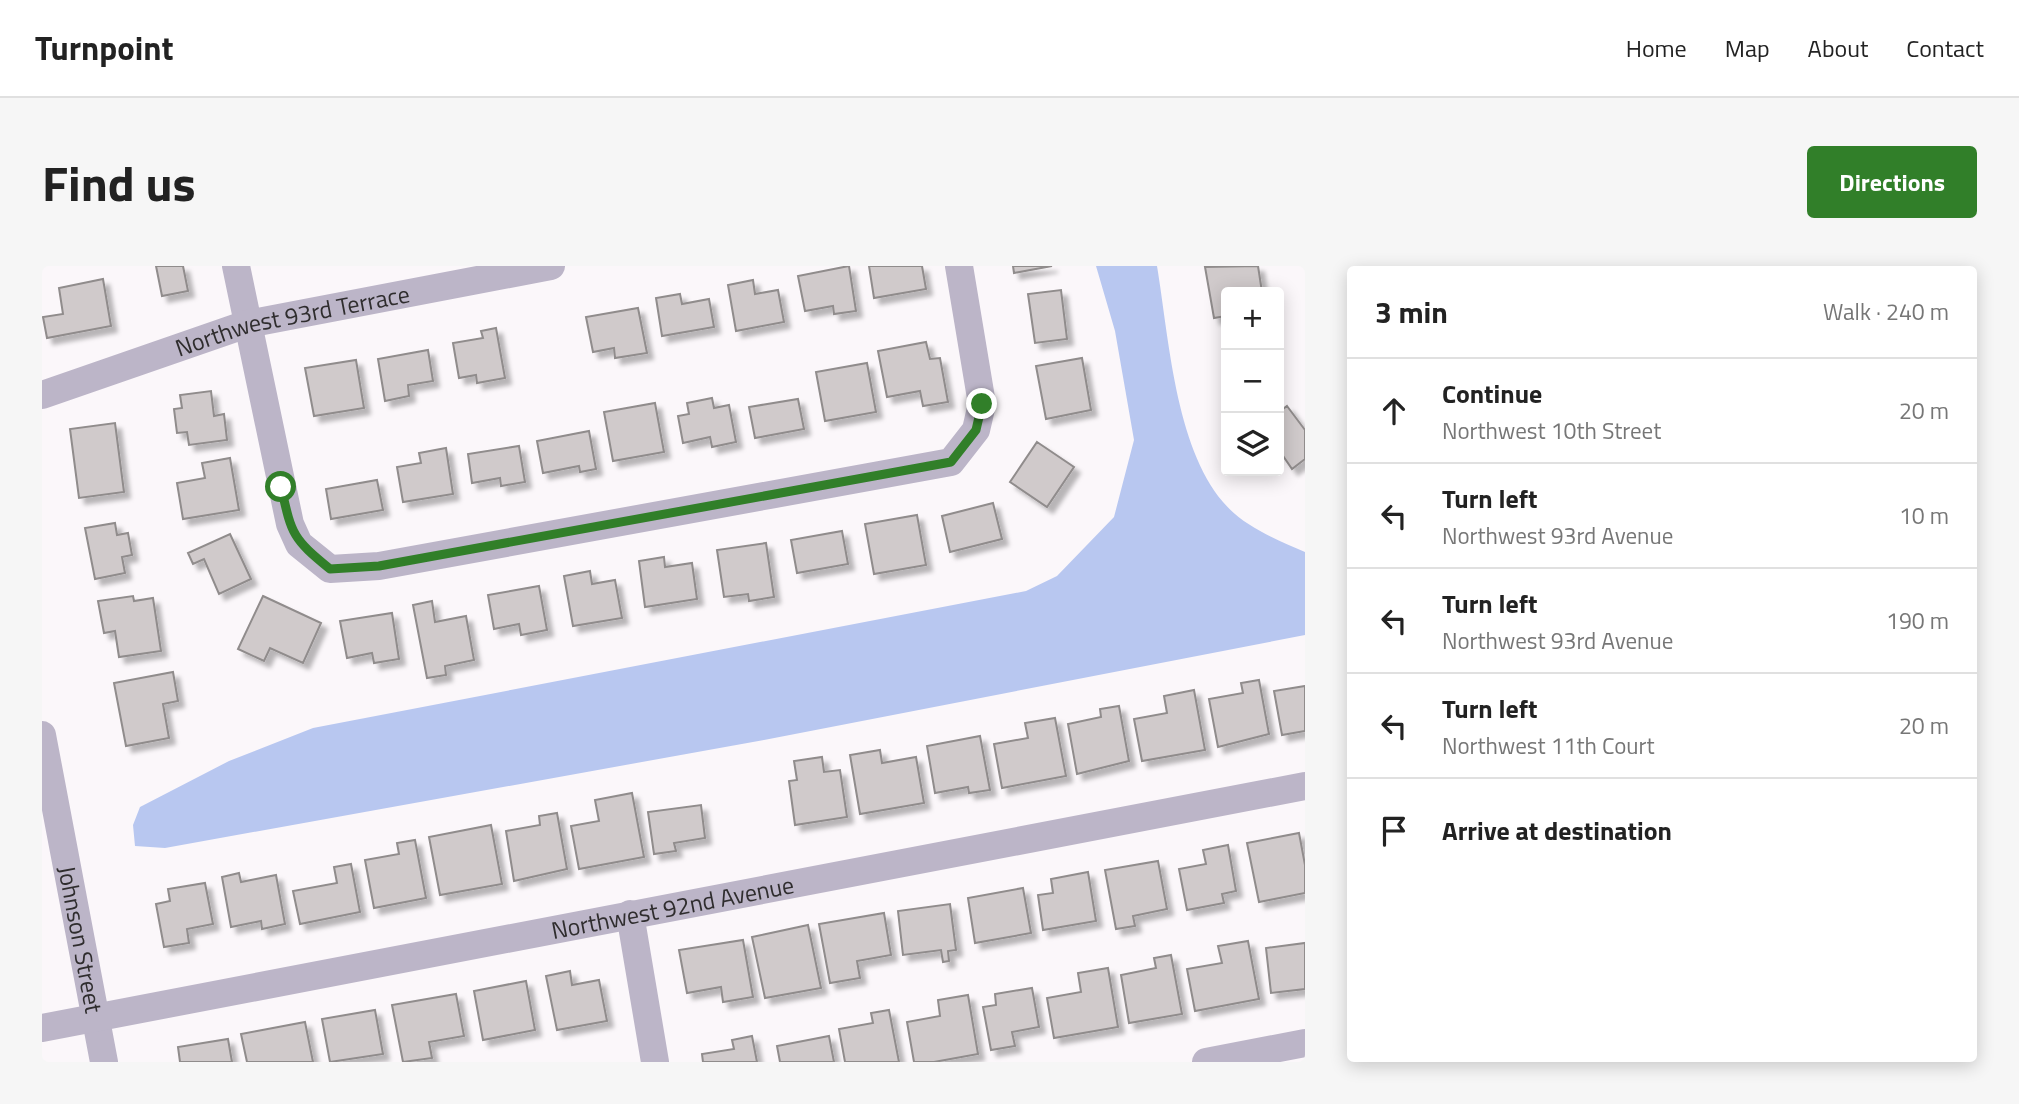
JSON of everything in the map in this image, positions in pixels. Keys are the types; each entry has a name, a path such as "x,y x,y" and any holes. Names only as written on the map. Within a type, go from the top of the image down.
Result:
{"street":[{"path":"236,266 290,524 299,544 330,569 379,566 951,462 976,430 982,404 959,266"},
{"name":"Northwest 93rd Terrace","path":"42,395 247,324 551,266"},
{"name":"Johnson Street","path":"42,735 104,1062"},
{"name":"Northwest 92nd Avenue","path":"42,1028 1305,786"},
{"path":"630,914 655,1062"},
{"path":"1206,1062 1305,1043"}],"water":[{"path":"1096,266 1157,266 1176,390 1194,451 1207,478 1231,511 1261,531 1305,552 1305,635 764,740 165,848 135,846 133,825 140,807 229,761 313,728 1026,591 1057,576 1114,517 1134,440 1115,331"}],"building":[{"path":"156,266 183,266 188,291 162,296"},
{"path":"849,266 856,311 834,314 833,306 805,311 798,276"},
{"path":"869,266 922,266 926,289 874,298"},
{"path":"1013,266 1052,266 1014,273"},
{"path":"1258,266 1261,287 1221,287 1221,317 1214,318 1205,267"},
{"path":"103,279 111,326 47,338 43,317 63,314 59,288"},
{"path":"753,280 755,294 778,290 784,322 736,331 728,285"},
{"path":"1061,290 1067,339 1035,343 1028,294"},
{"path":"680,294 682,304 709,299 714,327 662,336 656,298"},
{"path":"638,308 647,353 615,358 614,348 593,352 586,317"},
{"path":"496,328 505,378 477,383 476,375 459,378 453,343 483,338 481,331"},
{"path":"926,342 930,359 940,358 948,402 923,406 920,391 887,397 878,351"},
{"path":"428,350 433,381 408,385 409,396 385,401 378,359"},
{"path":"1082,358 1091,410 1046,419 1036,366"},
{"path":"356,360 364,408 314,416 305,368"},
{"path":"867,363 876,412 825,421 816,372"},
{"path":"211,391 214,416 224,414 227,440 189,445 187,432 177,433 174,409 182,408 180,395"},
{"path":"712,398 714,408 729,405 736,442 712,447 710,437 683,443 678,416 689,414 687,403"},
{"path":"798,399 804,429 755,438 749,407"},
{"path":"655,403 664,452 613,461 604,412"},
{"path":"1287,406 1305,430 1305,459 1292,469 1284,457 1284,408"},
{"path":"115,423 124,492 79,498 70,429"},
{"path":"589,431 596,469 580,472 579,466 543,473 537,441"},
{"path":"1037,442 1074,467 1047,507 1010,482"},
{"path":"519,446 525,482 501,486 500,478 472,483 468,454"},
{"path":"446,448 453,494 403,502 397,467 421,463 419,453"},
{"path":"230,458 239,510 183,519 177,483 205,478 202,463"},
{"path":"377,480 383,510 331,519 326,489"},
{"path":"993,503 1002,539 950,552 942,516"},
{"path":"917,515 926,565 874,574 865,524"},
{"path":"115,523 117,535 128,533 132,555 122,557 125,573 95,579 85,528"},
{"path":"842,531 848,564 797,573 791,540"},
{"path":"230,534 251,579 219,594 204,559 193,564 188,553"},
{"path":"766,543 774,597 749,601 748,594 724,597 717,550"},
{"path":"664,557 665,567 692,563 697,599 645,607 639,561"},
{"path":"590,571 592,584 615,580 622,618 573,626 564,576"},
{"path":"539,586 547,630 521,635 519,624 494,629 488,595"},
{"path":"133,596 134,601 153,598 161,651 119,657 115,631 104,633 98,601"},
{"path":"263,596 321,623 303,663 270,648 264,661 238,649"},
{"path":"432,601 435,622 466,616 474,660 445,666 446,675 427,678 413,605"},
{"path":"392,613 399,659 374,663 372,653 347,658 340,621"},
{"path":"173,672 178,701 163,704 169,738 126,746 114,683"},
{"path":"1259,680 1269,734 1218,747 1209,699 1243,693 1241,683"},
{"path":"1305,686 1305,731 1282,735 1274,691"},
{"path":"1194,690 1205,750 1142,761 1134,719 1167,713 1164,696"},
{"path":"1119,706 1129,761 1077,774 1068,724 1101,717 1100,709"},
{"path":"1055,718 1066,776 1002,788 994,744 1028,738 1025,723"},
{"path":"980,736 990,790 969,793 968,787 935,793 927,746"},
{"path":"880,750 882,763 916,757 924,803 860,814 850,755"},
{"path":"822,757 824,772 840,770 847,817 795,825 789,781 797,780 794,761"},
{"path":"632,793 644,857 579,869 571,826 599,821 595,800"},
{"path":"701,805 705,838 674,843 676,851 654,854 648,812"},
{"path":"557,813 567,869 514,881 506,831 540,825 539,816"},
{"path":"491,825 502,884 440,895 429,837"},
{"path":"1299,833 1305,865 1305,893 1259,902 1247,843"},
{"path":"415,840 426,898 374,908 365,860 399,854 397,843"},
{"path":"1228,845 1236,891 1222,894 1224,903 1187,910 1179,869 1206,864 1203,850"},
{"path":"1158,861 1167,909 1133,916 1135,926 1116,929 1105,870"},
{"path":"351,864 360,912 300,924 293,891 337,883 334,867"},
{"path":"1088,872 1096,921 1043,930 1038,895 1053,893 1051,879"},
{"path":"239,873 241,882 276,875 285,924 262,929 261,921 231,927 222,877"},
{"path":"205,883 213,924 187,929 189,943 164,947 156,904 170,901 168,889"},
{"path":"1023,888 1031,933 975,943 968,898"},
{"path":"950,904 956,950 948,951 949,961 943,962 941,950 903,955 898,911"},
{"path":"884,913 891,955 857,961 860,978 830,983 819,924"},
{"path":"808,925 821,988 765,998 752,937"},
{"path":"743,940 753,997 723,1002 721,987 687,993 679,950"},
{"path":"1248,941 1259,999 1195,1011 1187,969 1222,963 1218,946"},
{"path":"1305,943 1305,989 1271,993 1266,948"},
{"path":"1171,955 1182,1014 1129,1023 1121,975 1156,968 1154,958"},
{"path":"1108,968 1118,1027 1054,1038 1047,998 1081,992 1078,973"},
{"path":"570,971 572,985 599,980 607,1021 557,1030 546,976"},
{"path":"526,981 535,1030 483,1040 474,991"},
{"path":"1032,988 1039,1027 1012,1032 1015,1046 991,1050 983,1007 996,1005 995,994"},
{"path":"456,994 464,1036 429,1042 432,1058 403,1062 392,1005"},
{"path":"968,995 978,1054 934,1062 914,1062 907,1022 940,1016 938,1000"},
{"path":"375,1010 383,1054 330,1062 322,1019"},
{"path":"889,1010 899,1062 845,1062 839,1029 873,1023 871,1013"},
{"path":"305,1022 313,1062 247,1062 241,1034"},
{"path":"752,1036 757,1062 703,1062 702,1054 734,1049 732,1040"},
{"path":"829,1036 834,1062 780,1062 777,1046"},
{"path":"228,1039 232,1062 180,1062 178,1047"}],"route":[{"path":"281,487 290,524 299,544 330,569 379,566 951,462 976,430 982,404"}]}
